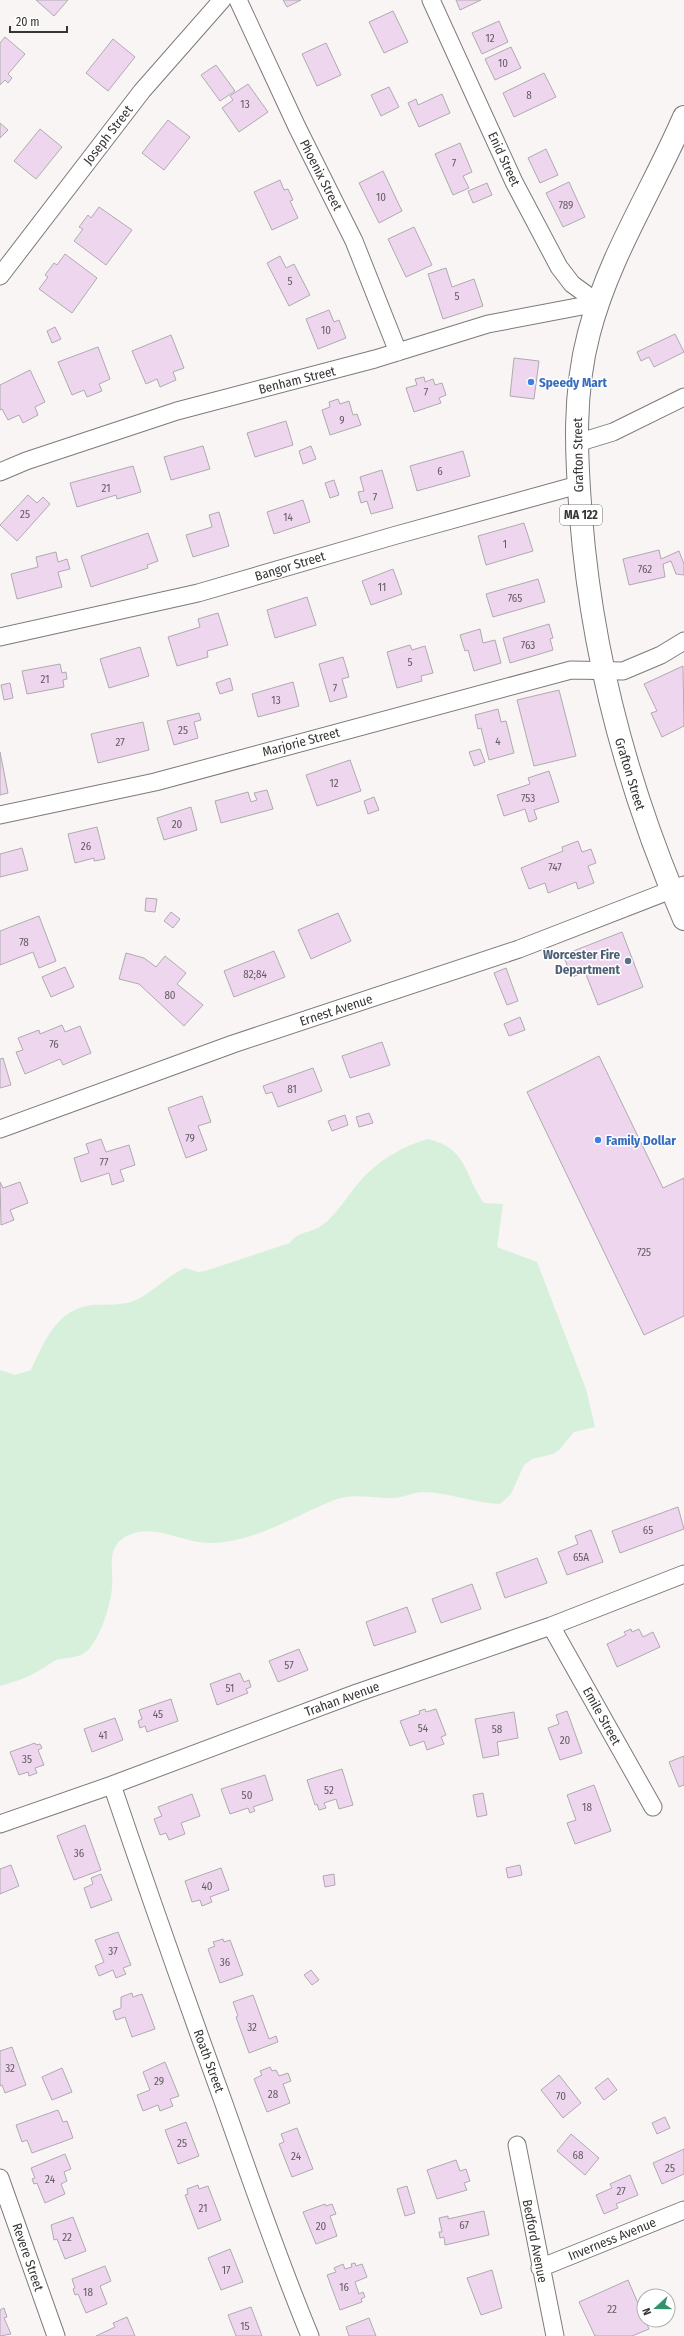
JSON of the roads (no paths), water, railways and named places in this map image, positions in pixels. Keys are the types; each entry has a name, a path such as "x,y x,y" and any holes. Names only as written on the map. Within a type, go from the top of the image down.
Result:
{"highway":[{"name":"Grafton Street","path":"684,117 621,248 598,303 582,366 578,398 577,443 578,486 590,601 602,671 631,780 678,888 684,919"}],"street":[{"name":"Joseph Street","path":"0,276 142,91 222,0"},
{"name":"Phoenix Street","path":"238,0 297,127 354,241 398,352"},
{"name":"Enid Street","path":"431,0 514,182 559,267 572,284 598,303"},
{"name":"Benham Street","path":"0,472 26,461 177,411 398,352 488,324 598,303"},
{"path":"577,443 613,432 684,397"},
{"name":"Bangor Street","path":"0,637 191,595 393,536 578,486"},
{"name":"Marjorie Street","path":"0,815 155,782 571,670 602,671 630,668 661,655 684,641"},
{"name":"Ernest Avenue","path":"0,1129 233,1044 512,952 678,888"},
{"name":"Trahan Avenue","path":"0,1824 112,1785 316,1708 551,1626 684,1574"},
{"name":"Emile Street","path":"551,1626 653,1807"},
{"name":"Roath Street","path":"112,1785 149,1896 291,2290 310,2336"},
{"name":"Bedford Avenue","path":"517,2145 540,2268 555,2336"},
{"name":"Revere Street","path":"0,2178 56,2336"},
{"name":"Inverness Avenue","path":"540,2268 684,2210"}],"place":[{"name":"Speedy Mart","path":"531,382"},
{"name":"Worcester Fire Department","path":"628,961"},
{"name":"Family Dollar","path":"598,1140"}]}
